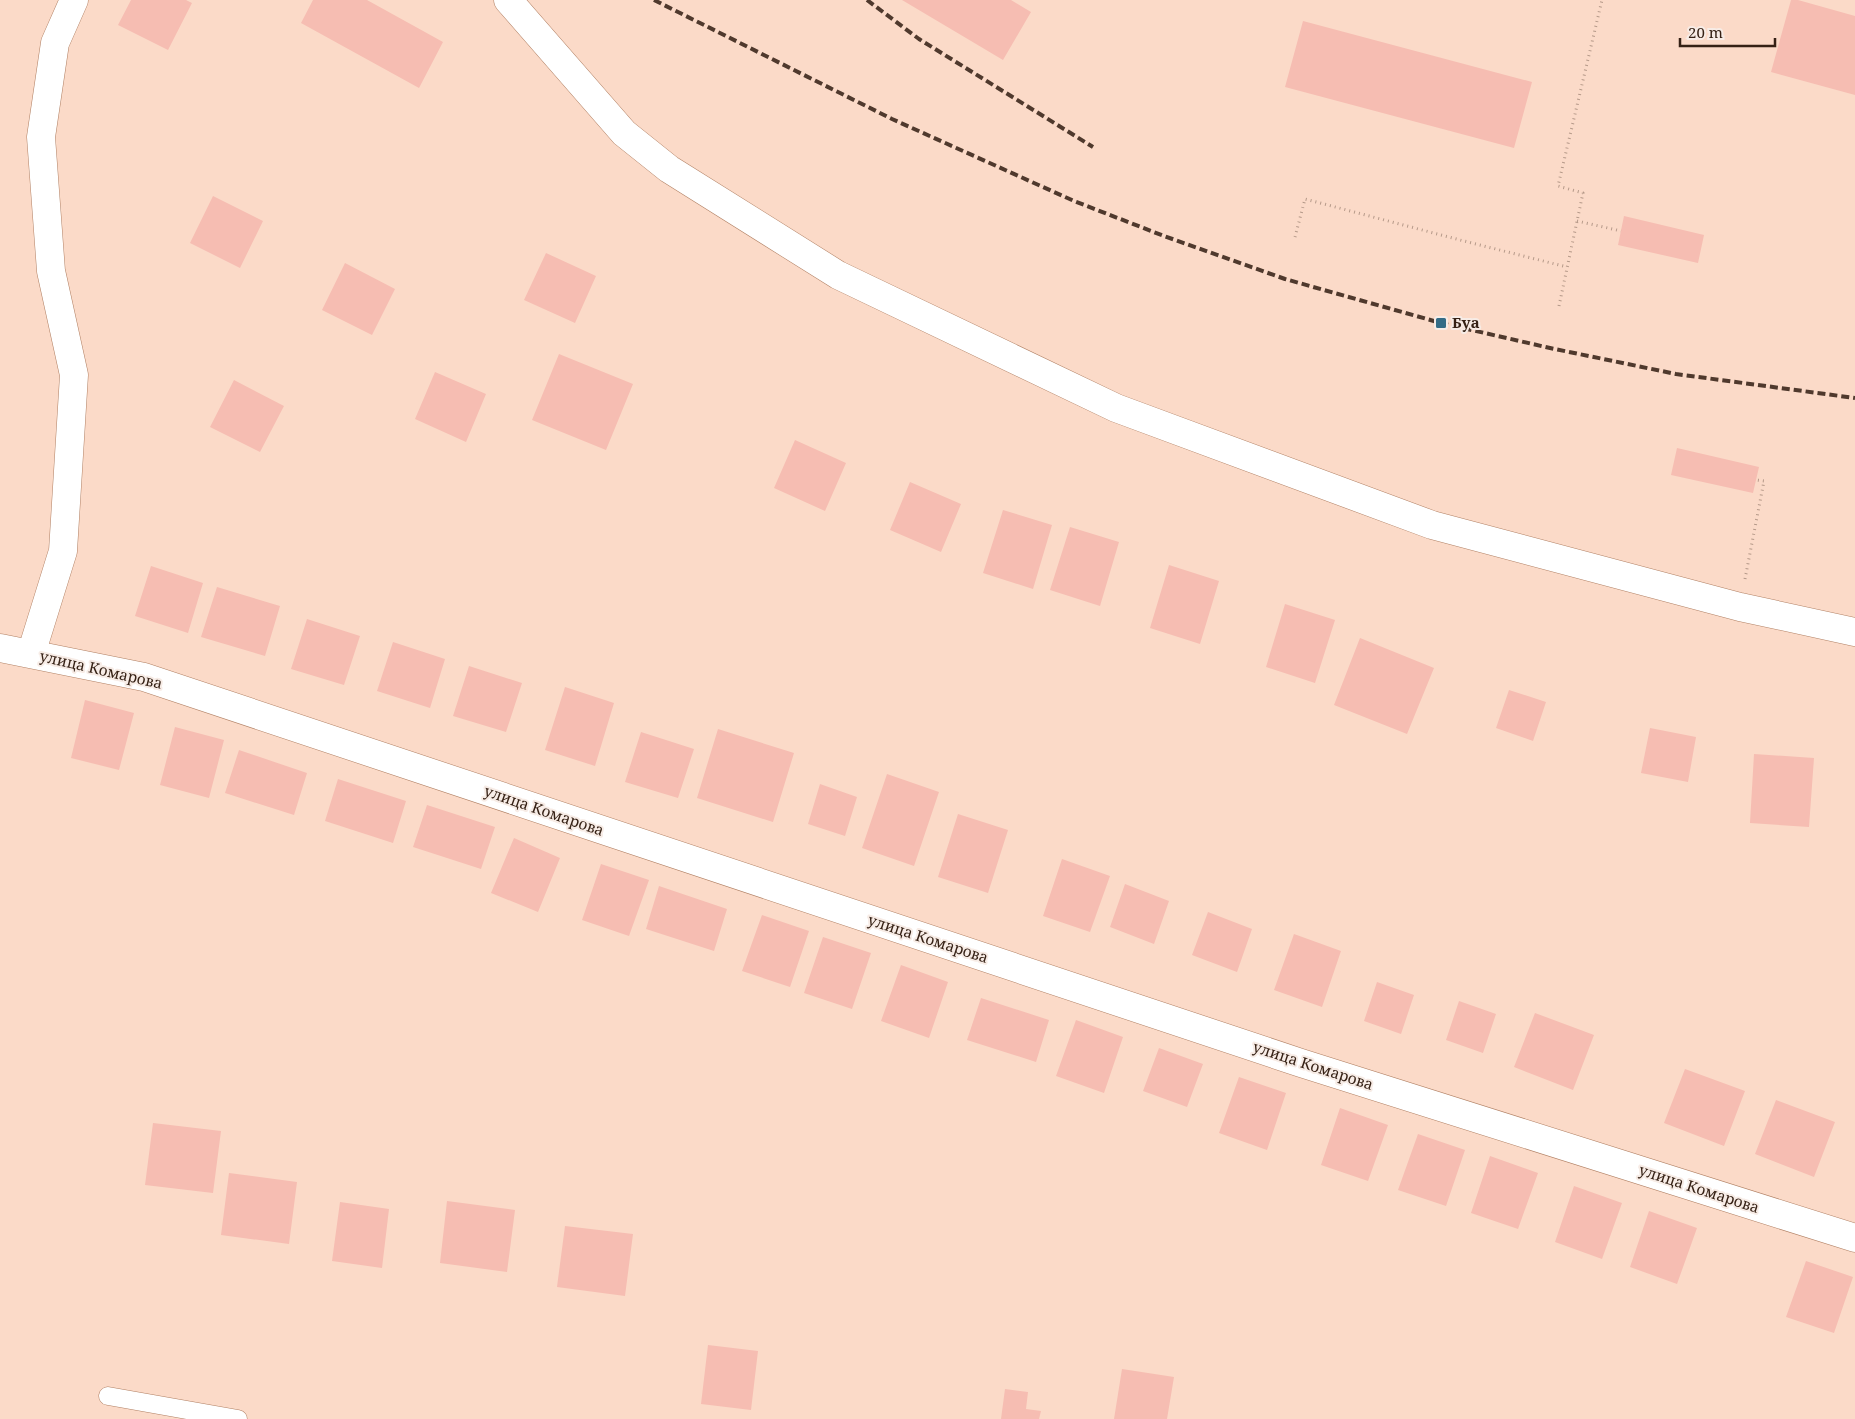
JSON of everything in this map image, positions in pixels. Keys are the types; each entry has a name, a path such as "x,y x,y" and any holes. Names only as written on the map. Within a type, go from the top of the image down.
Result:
{"street":[{"path":"31,654 63,551 74,375 51,271 41,137 55,43 74,0"},
{"path":"508,0 624,133 669,169 838,275 1116,408 1432,525 1740,607 1855,632"},
{"name":"улица Комарова","path":"0,648 144,677 1301,1063 1855,1238"}],"lane":[{"path":"108,1396 238,1419"}],"path":[{"path":"1559,306 1583,193 1558,186 1602,0"},
{"path":"1296,237 1305,199 1567,267"},
{"path":"1577,221 1621,231"},
{"path":"1740,607 1764,481 1756,480"}],"building":[{"path":"131,0 186,0 192,3 168,50 118,25"},
{"path":"313,0 367,0 443,42 419,88 301,23"},
{"path":"902,0 1011,0 1031,12 1003,60"},
{"path":"1791,0 1798,0 1855,16 1855,95 1771,72"},
{"path":"1303,21 1532,82 1514,148 1285,87"},
{"path":"213,196 263,221 240,268 190,243"},
{"path":"1624,216 1704,235 1698,263 1618,245"},
{"path":"546,253 596,276 575,323 524,300"},
{"path":"345,263 395,289 372,335 322,310"},
{"path":"559,354 633,384 606,450 532,420"},
{"path":"435,372 486,394 466,442 415,419"},
{"path":"234,380 284,406 260,452 210,427"},
{"path":"795,440 846,463 825,511 774,488"},
{"path":"1677,448 1759,467 1753,493 1671,475"},
{"path":"910,482 961,504 941,552 890,530"},
{"path":"1003,510 1052,525 1033,589 983,573"},
{"path":"1070,527 1119,542 1100,606 1050,590"},
{"path":"1169,565 1219,581 1200,644 1150,628"},
{"path":"151,566 203,583 188,633 135,616"},
{"path":"217,587 280,606 265,656 201,637"},
{"path":"1285,604 1335,620 1315,683 1266,667"},
{"path":"307,619 360,636 344,685 291,669"},
{"path":"1360,638 1434,668 1407,734 1334,705"},
{"path":"393,642 445,659 430,708 377,691"},
{"path":"469,666 522,683 506,732 453,716"},
{"path":"565,687 614,703 595,766 545,750"},
{"path":"1509,690 1546,702 1533,741 1496,728"},
{"path":"85,700 134,713 119,770 71,758"},
{"path":"175,727 224,740 209,798 160,785"},
{"path":"1650,728 1696,737 1688,782 1641,773"},
{"path":"718,729 794,753 773,822 697,798"},
{"path":"641,732 694,749 678,798 625,782"},
{"path":"239,750 307,773 294,815 225,793"},
{"path":"1754,754 1814,758 1809,827 1750,823"},
{"path":"887,774 939,792 914,866 862,848"},
{"path":"338,779 406,801 393,843 325,821"},
{"path":"820,784 857,797 845,836 808,824"},
{"path":"427,805 495,827 481,869 413,847"},
{"path":"958,814 1008,830 988,893 938,877"},
{"path":"514,838 560,858 538,912 491,893"},
{"path":"1062,859 1110,876 1090,932 1043,916"},
{"path":"601,864 649,880 629,936 582,920"},
{"path":"1125,884 1169,901 1154,944 1110,927"},
{"path":"659,886 727,909 714,951 646,929"},
{"path":"1208,912 1252,929 1237,972 1192,955"},
{"path":"762,915 809,931 790,987 742,971"},
{"path":"1294,934 1341,951 1322,1007 1274,990"},
{"path":"823,937 871,953 852,1009 804,993"},
{"path":"901,965 948,982 929,1038 881,1021"},
{"path":"1377,982 1414,995 1401,1034 1364,1021"},
{"path":"981,998 1049,1020 1036,1062 967,1040"},
{"path":"1459,1001 1496,1014 1483,1053 1446,1040"},
{"path":"1535,1013 1594,1035 1573,1090 1514,1067"},
{"path":"1076,1020 1123,1037 1104,1093 1056,1076"},
{"path":"1159,1048 1203,1064 1187,1107 1143,1091"},
{"path":"1685,1069 1745,1091 1724,1146 1664,1123"},
{"path":"1239,1077 1286,1093 1267,1150 1219,1133"},
{"path":"1776,1100 1835,1122 1814,1177 1755,1154"},
{"path":"1340,1108 1388,1125 1368,1181 1321,1165"},
{"path":"153,1123 221,1131 213,1193 145,1185"},
{"path":"1418,1134 1465,1150 1446,1206 1398,1190"},
{"path":"1490,1156 1538,1173 1518,1229 1471,1213"},
{"path":"229,1173 297,1182 289,1244 221,1235"},
{"path":"1574,1186 1622,1203 1602,1259 1555,1242"},
{"path":"447,1201 515,1210 507,1272 440,1263"},
{"path":"340,1202 389,1209 382,1268 332,1261"},
{"path":"1649,1211 1697,1228 1677,1284 1630,1267"},
{"path":"565,1226 633,1234 625,1296 557,1287"},
{"path":"1806,1261 1853,1277 1834,1333 1786,1317"},
{"path":"708,1345 758,1351 751,1410 701,1404"},
{"path":"1122,1369 1174,1377 1167,1419 1114,1419"},
{"path":"1005,1389 1028,1392 1026,1409 1041,1411 1039,1419 1001,1419"}],"railway":[{"path":"654,0 892,119 1074,201 1164,236 1285,279 1441,323 1550,348 1676,374 1855,398"},
{"path":"867,0 919,39 1093,147"}],"place":[{"name":"Буа","path":"1441,323"}]}
